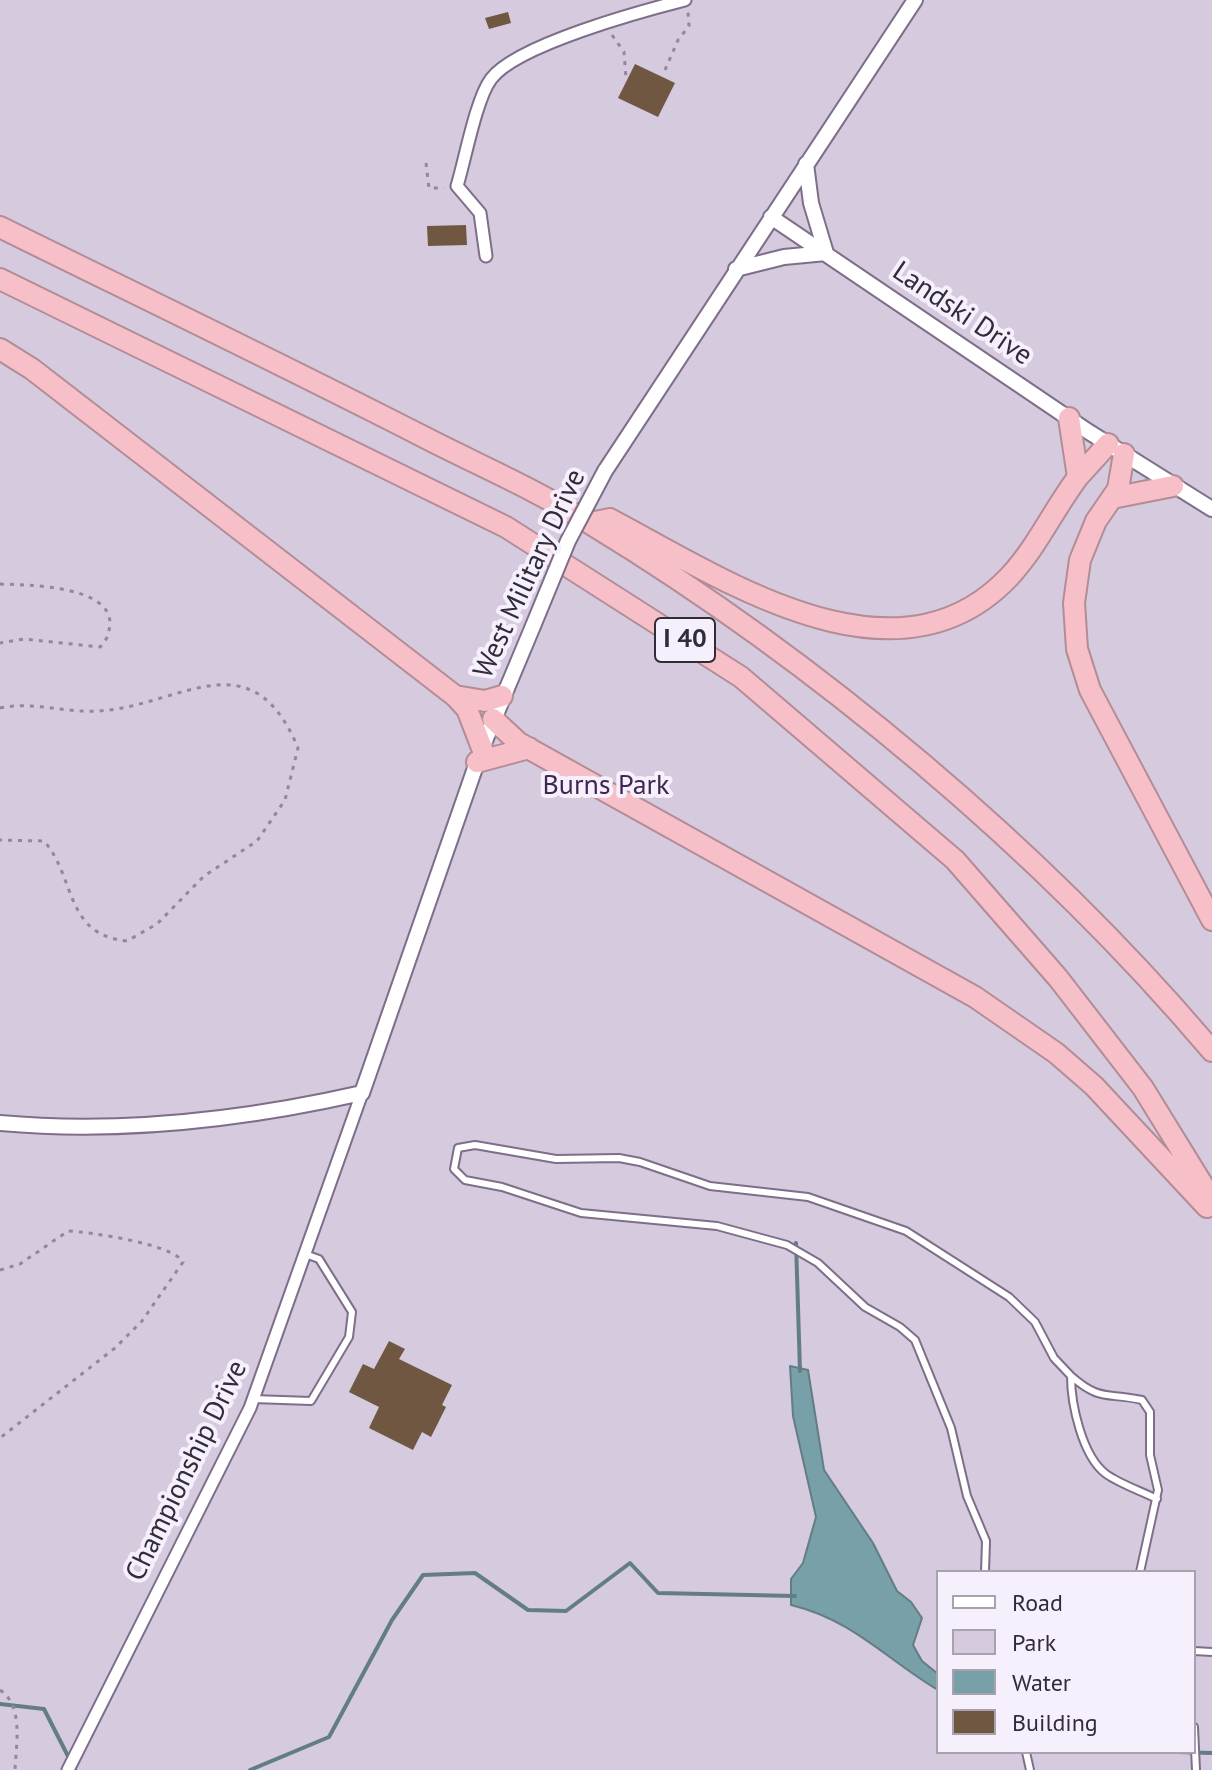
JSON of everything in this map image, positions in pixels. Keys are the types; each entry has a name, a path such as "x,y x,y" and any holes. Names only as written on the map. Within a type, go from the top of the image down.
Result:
{"highway":[{"name":"I 40","path":"0,227 590,523 776,650 917,761 1084,911 1212,1051"},
{"name":"I 40","path":"0,279 506,527 741,677 955,860 1058,978 1143,1088 1212,1200"},
{"path":"0,349 32,369 455,696 467,709 479,755 529,748"},
{"path":"1069,418 1078,477"},
{"path":"590,523 610,519 747,592 830,621 888,629 911,627 954,615 998,587 1024,559 1078,477 1116,449 1120,481 1096,521 1080,560 1074,603 1077,649 1090,690 1212,920"},
{"path":"1112,498 1173,486"},
{"path":"455,696 485,701 502,696"},
{"path":"493,719 507,734 529,748 975,997 1024,1029 1094,1086 1212,1212"}],"street":[{"path":"486,256 480,213 457,186 490,80 509,63 602,22 686,0"},
{"name":"West Military Drive","path":"362,1093 479,755 568,541 605,471 915,0"},
{"path":"736,269 784,257 826,253 811,203 806,164"},
{"name":"Landski Drive","path":"771,217 1069,418 1212,509"},
{"path":"0,1123 88,1126 227,1120 362,1093"},
{"name":"Championship Drive","path":"68,1770 253,1399 362,1093"}],"lane":[{"path":"985,1570 986,1541 967,1496 951,1428 915,1340 900,1327 865,1307 804,1252 717,1226 581,1213 502,1187 465,1180 454,1169 454,1156 465,1145 556,1159 619,1158 659,1166 710,1186 808,1197 894,1227 1009,1297 1035,1322 1054,1358 1095,1395 1132,1398 1147,1405 1157,1499 1140,1570"},
{"path":"253,1399 311,1401 349,1337 352,1312 319,1259 305,1254"},
{"path":"1071,1376 1074,1405 1099,1467 1107,1475 1157,1499"}],"path":[{"path":"665,70 678,40 689,26 686,0"},
{"path":"602,22 624,52 626,78"},
{"path":"426,163 429,188 457,186"},
{"path":"0,584 63,588 79,593 107,611 110,621 105,643 100,647 24,639 0,643"},
{"path":"0,708 23,704 97,711 187,688 216,684 243,689 268,701 289,727 298,748 285,800 257,841 204,876 157,924 127,941 96,933 77,910 54,853 44,841 0,840"},
{"path":"0,1270 20,1264 68,1231 145,1244 176,1254 183,1262 142,1321 115,1348 0,1438"},
{"path":"0,1690 9,1696 16,1716 15,1770"}],"green space":[{"name":"Burns Park","path":"0,0 1212,0 1212,1770 0,1770"}],"water":[{"path":"790,1366 808,1370 824,1470 873,1543 897,1591 911,1602 922,1618 913,1645 922,1661 936,1672 936,1689 851,1630 791,1605 791,1579 803,1563 816,1517 793,1416"}],"building":[{"path":"508,12 511,23 489,29 485,18"},
{"path":"635,64 675,83 658,117 618,98"},
{"path":"466,225 467,245 428,246 427,226"},
{"path":"389,1341 405,1349 399,1359 452,1385 442,1405 446,1407 431,1437 422,1432 413,1450 369,1428 379,1407 349,1392 363,1364 374,1369"}],"waterway":[{"path":"796,1243 800,1371"},
{"path":"250,1770 329,1737 392,1620 423,1575 475,1573 528,1610 566,1611 630,1563 658,1593 795,1596"},
{"path":"0,1704 44,1709 75,1770"},
{"path":"1196,1753 1212,1753"}]}
